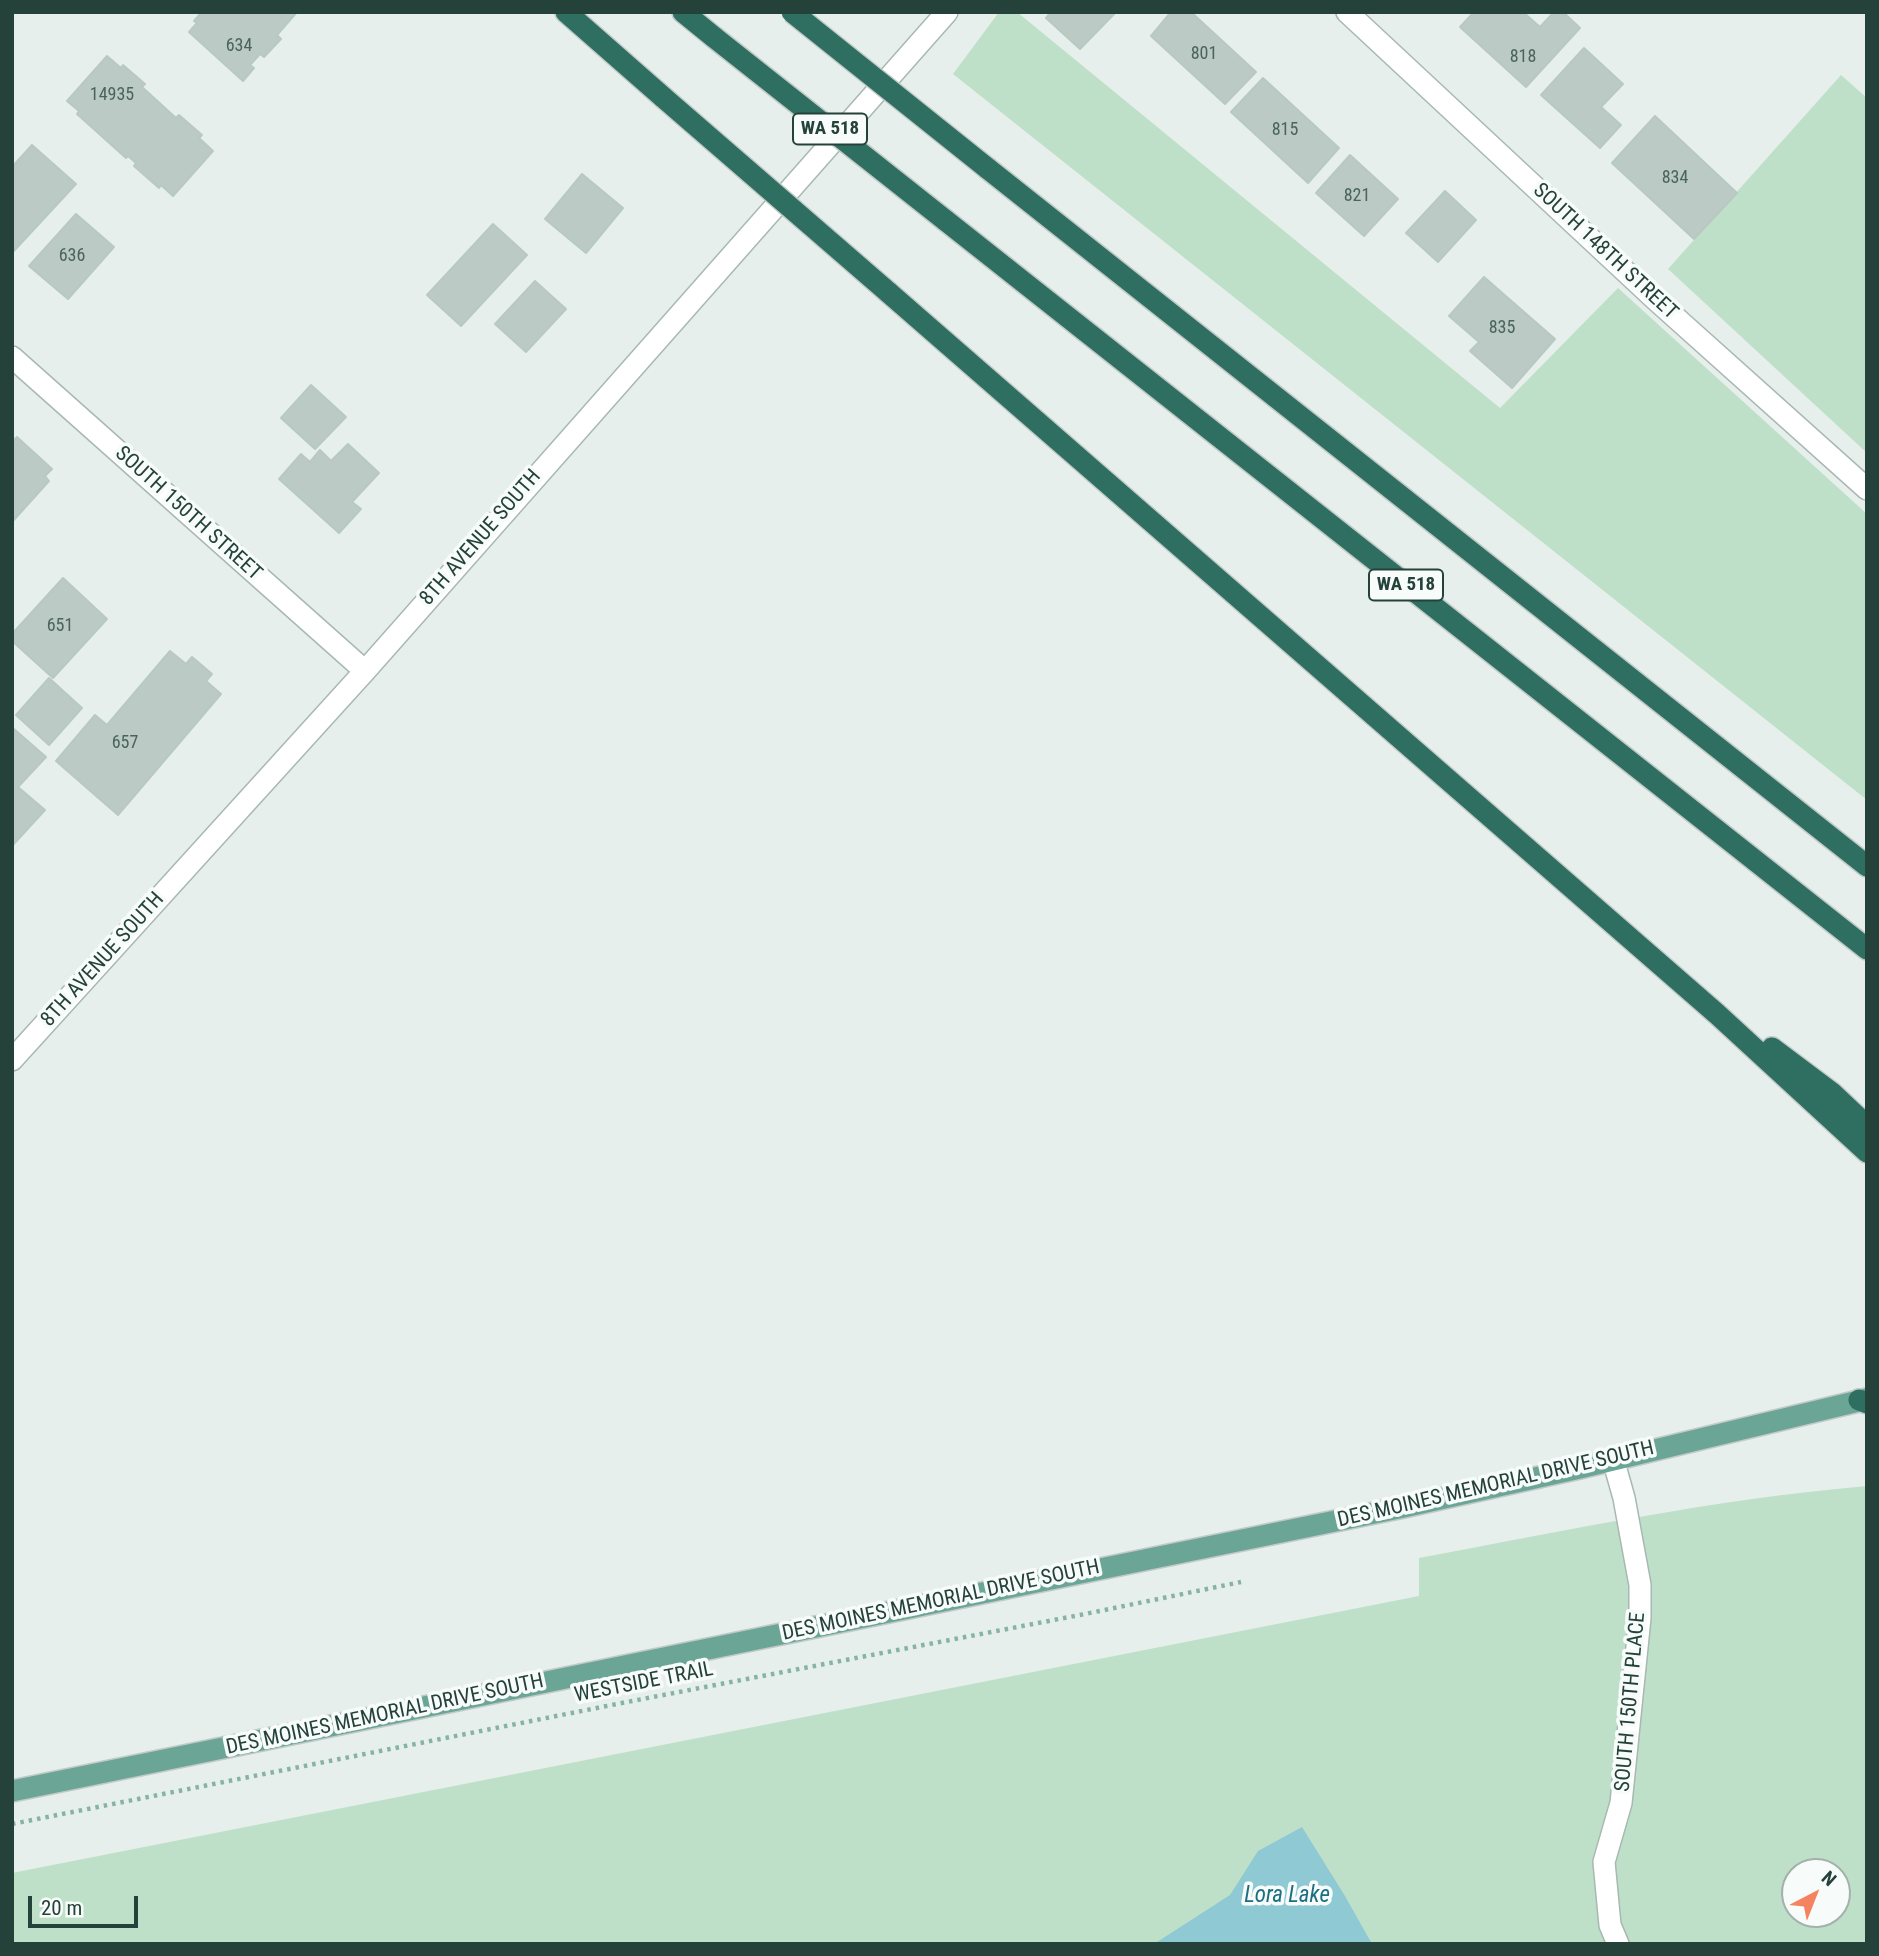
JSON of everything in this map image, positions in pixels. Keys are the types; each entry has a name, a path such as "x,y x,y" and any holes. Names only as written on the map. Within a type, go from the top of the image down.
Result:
{"highway":[{"path":"566,12 1717,1014 1867,1152"},
{"name":"WA 518","path":"684,12 1867,949"},
{"name":"WA 518","path":"792,12 1867,866"},
{"path":"1717,1014 1775,1049 1832,1093 1867,1126"}],"main road":[{"name":"DES MOINES MEMORIAL DRIVE SOUTH","path":"12,1791 1404,1507 1864,1401"}],"street":[{"name":"8TH AVENUE SOUTH","path":"12,1060 365,671 947,12"},
{"name":"SOUTH 148TH STREET","path":"1347,12 1656,300 1867,489"},
{"name":"SOUTH 150TH STREET","path":"12,357 365,671"},
{"name":"SOUTH 150TH PLACE","path":"1613,1459 1624,1498 1640,1585 1640,1618 1621,1803 1604,1862 1610,1926 1618,1944"}],"path":[{"name":"WESTSIDE TRAIL","path":"12,1824 586,1710 1085,1615 1241,1582"}],"green space":[{"path":"999,12 1017,12 1500,408 1618,288 1867,514 1867,800 953,74"},
{"path":"1841,75 1867,98 1867,453 1668,269"},
{"path":"1867,1486 1867,1944 12,1944 12,1873 1419,1596 1419,1558 1642,1516"}],"water":[{"name":"Lora Lake","path":"1302,1827 1372,1944 1154,1944 1230,1895 1258,1851"}],"building":[{"path":"202,12 297,12 277,35 281,39 264,57 260,54 250,65 254,68 243,81 189,32"},
{"path":"1051,12 1116,12 1080,49 1046,18"},
{"path":"1171,12 1191,12 1256,72 1225,104 1151,36"},
{"path":"1474,12 1523,12 1540,27 1554,12 1563,12 1580,28 1526,87 1460,27"},
{"path":"1584,48 1623,84 1601,107 1621,125 1600,148 1541,95"},
{"path":"107,56 121,68 123,65 145,84 142,87 176,118 179,115 202,135 199,138 213,151 173,196 161,185 159,188 134,166 136,163 128,156 126,158 77,114 79,111 67,101"},
{"path":"1263,78 1339,148 1308,183 1231,112"},
{"path":"1655,116 1737,193 1694,239 1612,163"},
{"path":"32,145 76,184 12,253 12,167"},
{"path":"1350,155 1398,199 1364,236 1316,193"},
{"path":"582,174 623,208 586,253 545,219"},
{"path":"1445,191 1476,220 1438,262 1406,233"},
{"path":"76,214 114,247 68,299 29,266"},
{"path":"493,224 527,255 461,326 427,295"},
{"path":"1484,277 1555,339 1512,388 1470,351 1479,342 1449,316"},
{"path":"535,281 566,309 526,352 495,324"},
{"path":"311,385 346,417 315,449 281,418"},
{"path":"17,437 52,469 45,476 49,481 12,522 12,442"},
{"path":"348,444 379,473 352,502 361,509 339,533 279,479 301,454 310,462 320,450 331,461"},
{"path":"63,578 107,619 53,678 12,641 12,634"},
{"path":"170,651 186,664 192,657 212,674 206,681 221,694 118,815 56,761 95,715 107,725"},
{"path":"49,678 82,708 49,745 16,715"},
{"path":"14,729 46,757 18,787 45,810 12,846"}]}
